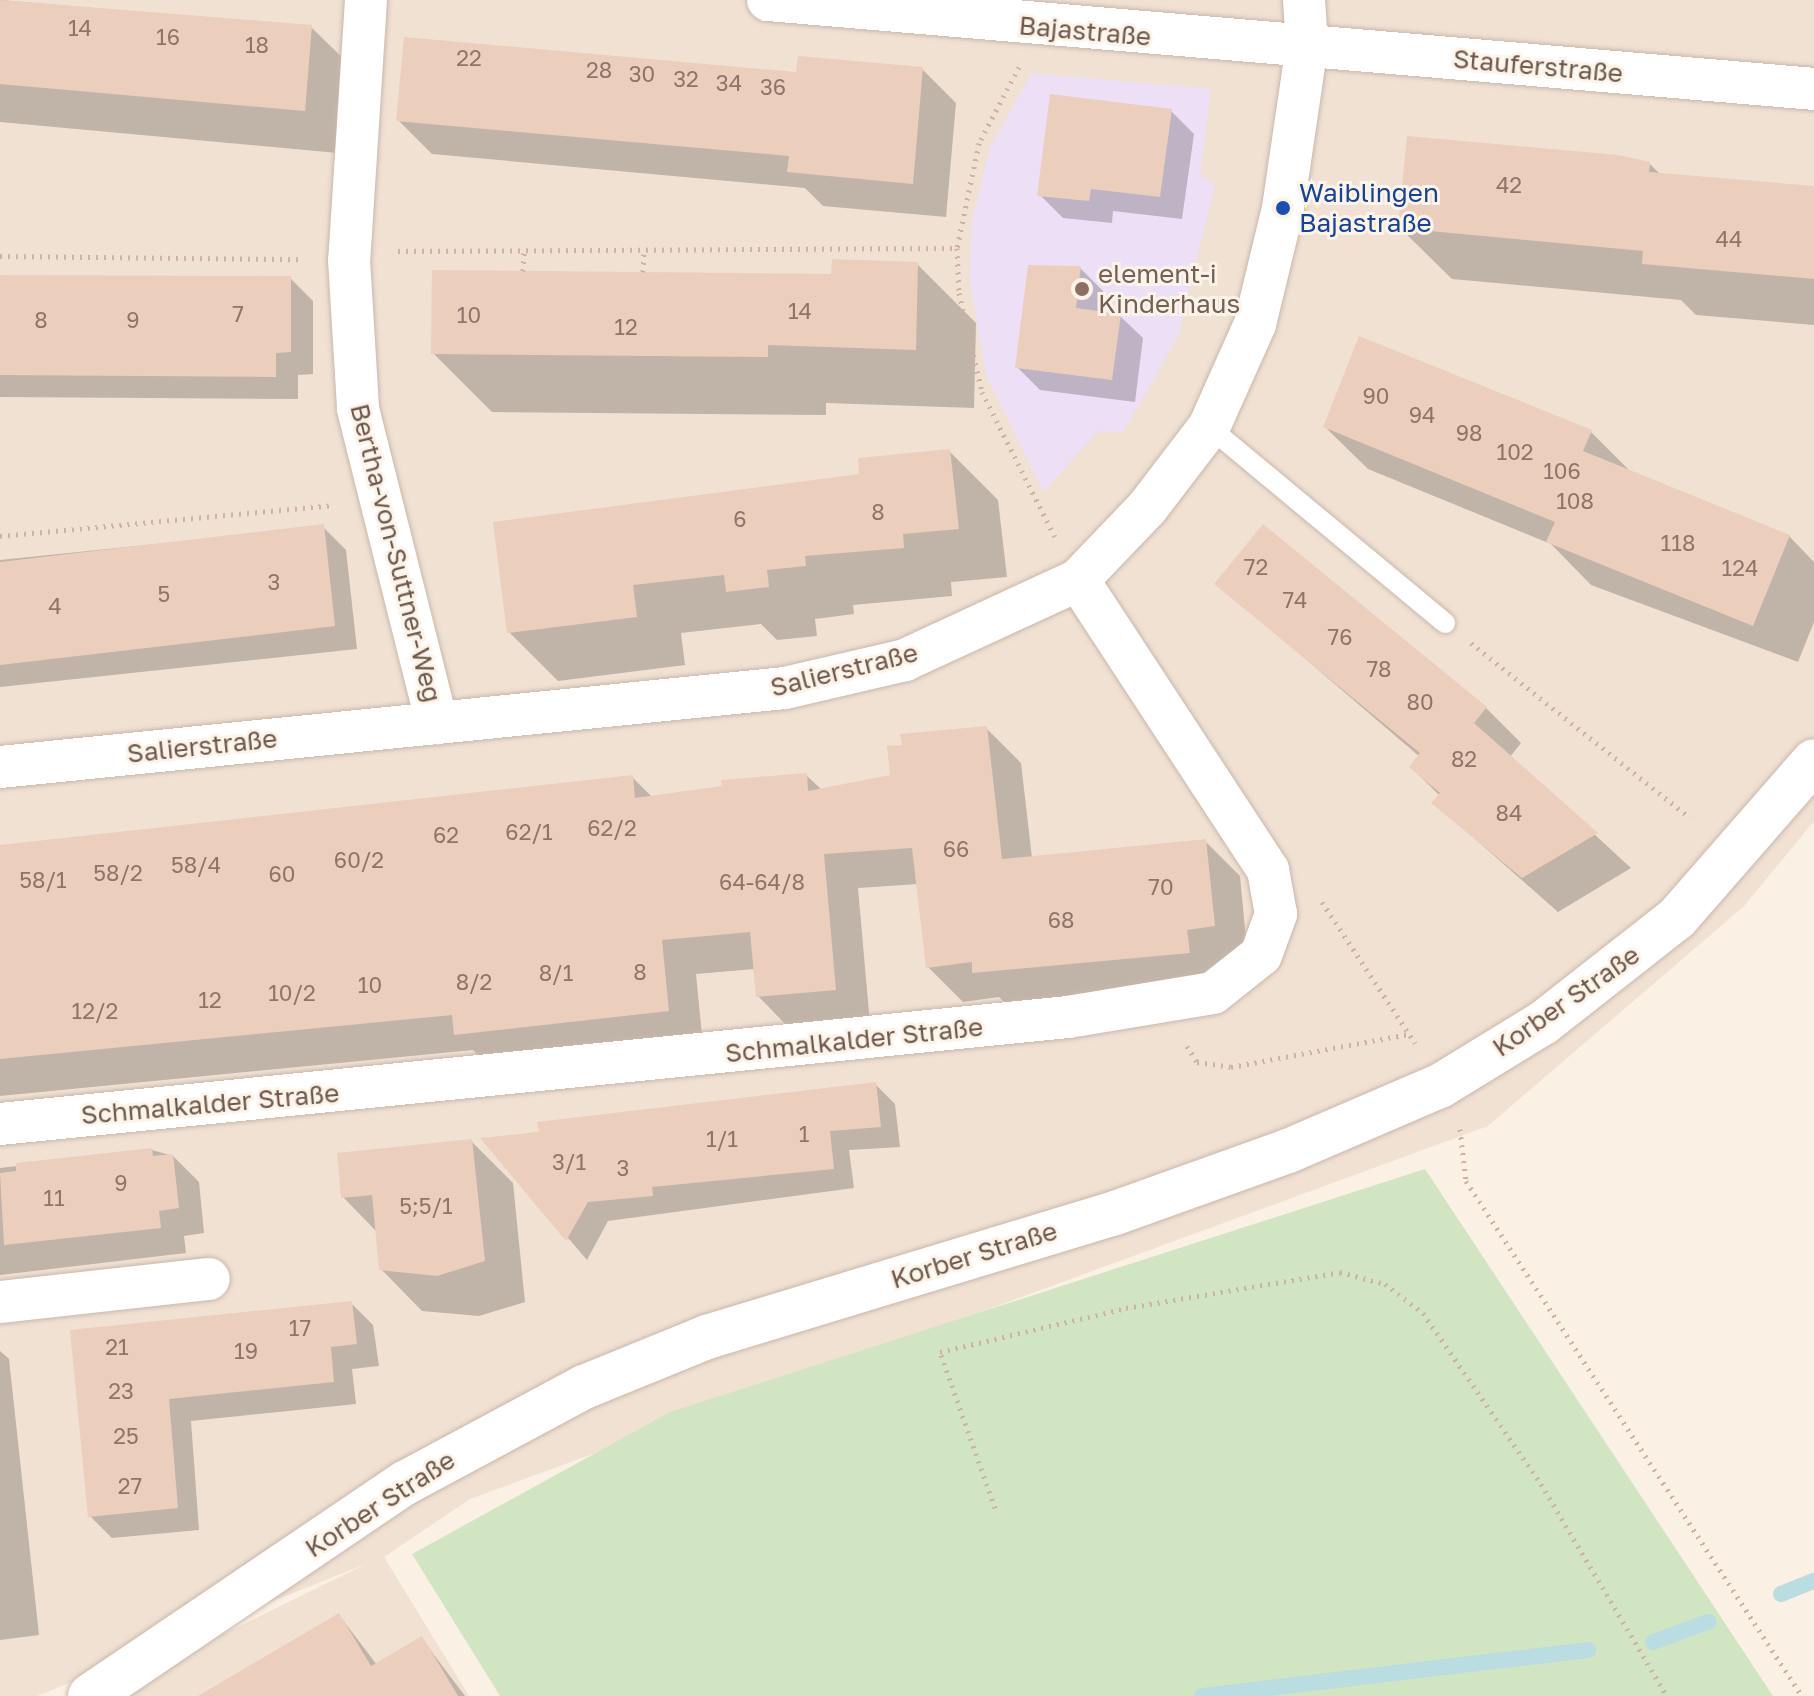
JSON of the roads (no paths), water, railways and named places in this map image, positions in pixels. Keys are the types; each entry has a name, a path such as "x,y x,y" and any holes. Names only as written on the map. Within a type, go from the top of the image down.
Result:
{"street":[{"name":"Bertha-von-Suttner-Weg","path":"366,0 349,256 358,409 437,723"},
{"name":"Bajastraße","path":"768,0 1041,28 1307,45"},
{"path":"1304,0 1307,45"},
{"name":"Stauferstraße","path":"1307,45 1814,89"},
{"name":"Salierstraße","path":"0,767 785,688 905,660 1078,580 1147,508 1209,427 1255,324 1283,208 1307,45"},
{"name":"Schmalkalder Straße","path":"0,1124 1176,1003 1213,993 1261,955 1276,914 1268,870 1078,580"},
{"name":"Korber Straße","path":"90,1696 405,1483 584,1387 707,1337 1129,1208 1440,1086 1543,1023 1677,918 1814,761"},
{"path":"0,1302 209,1279"}],"lane":[{"path":"1209,427 1445,623"}],"waterway":[{"path":"1781,1594 1814,1581"},
{"path":"1653,1642 1708,1622"},
{"path":"1202,1696 1588,1650"}],"place":[{"name":"Waiblingen Bajastraße","path":"1283,208"},
{"name":"element-i Kinderhaus","path":"1082,289"}]}
